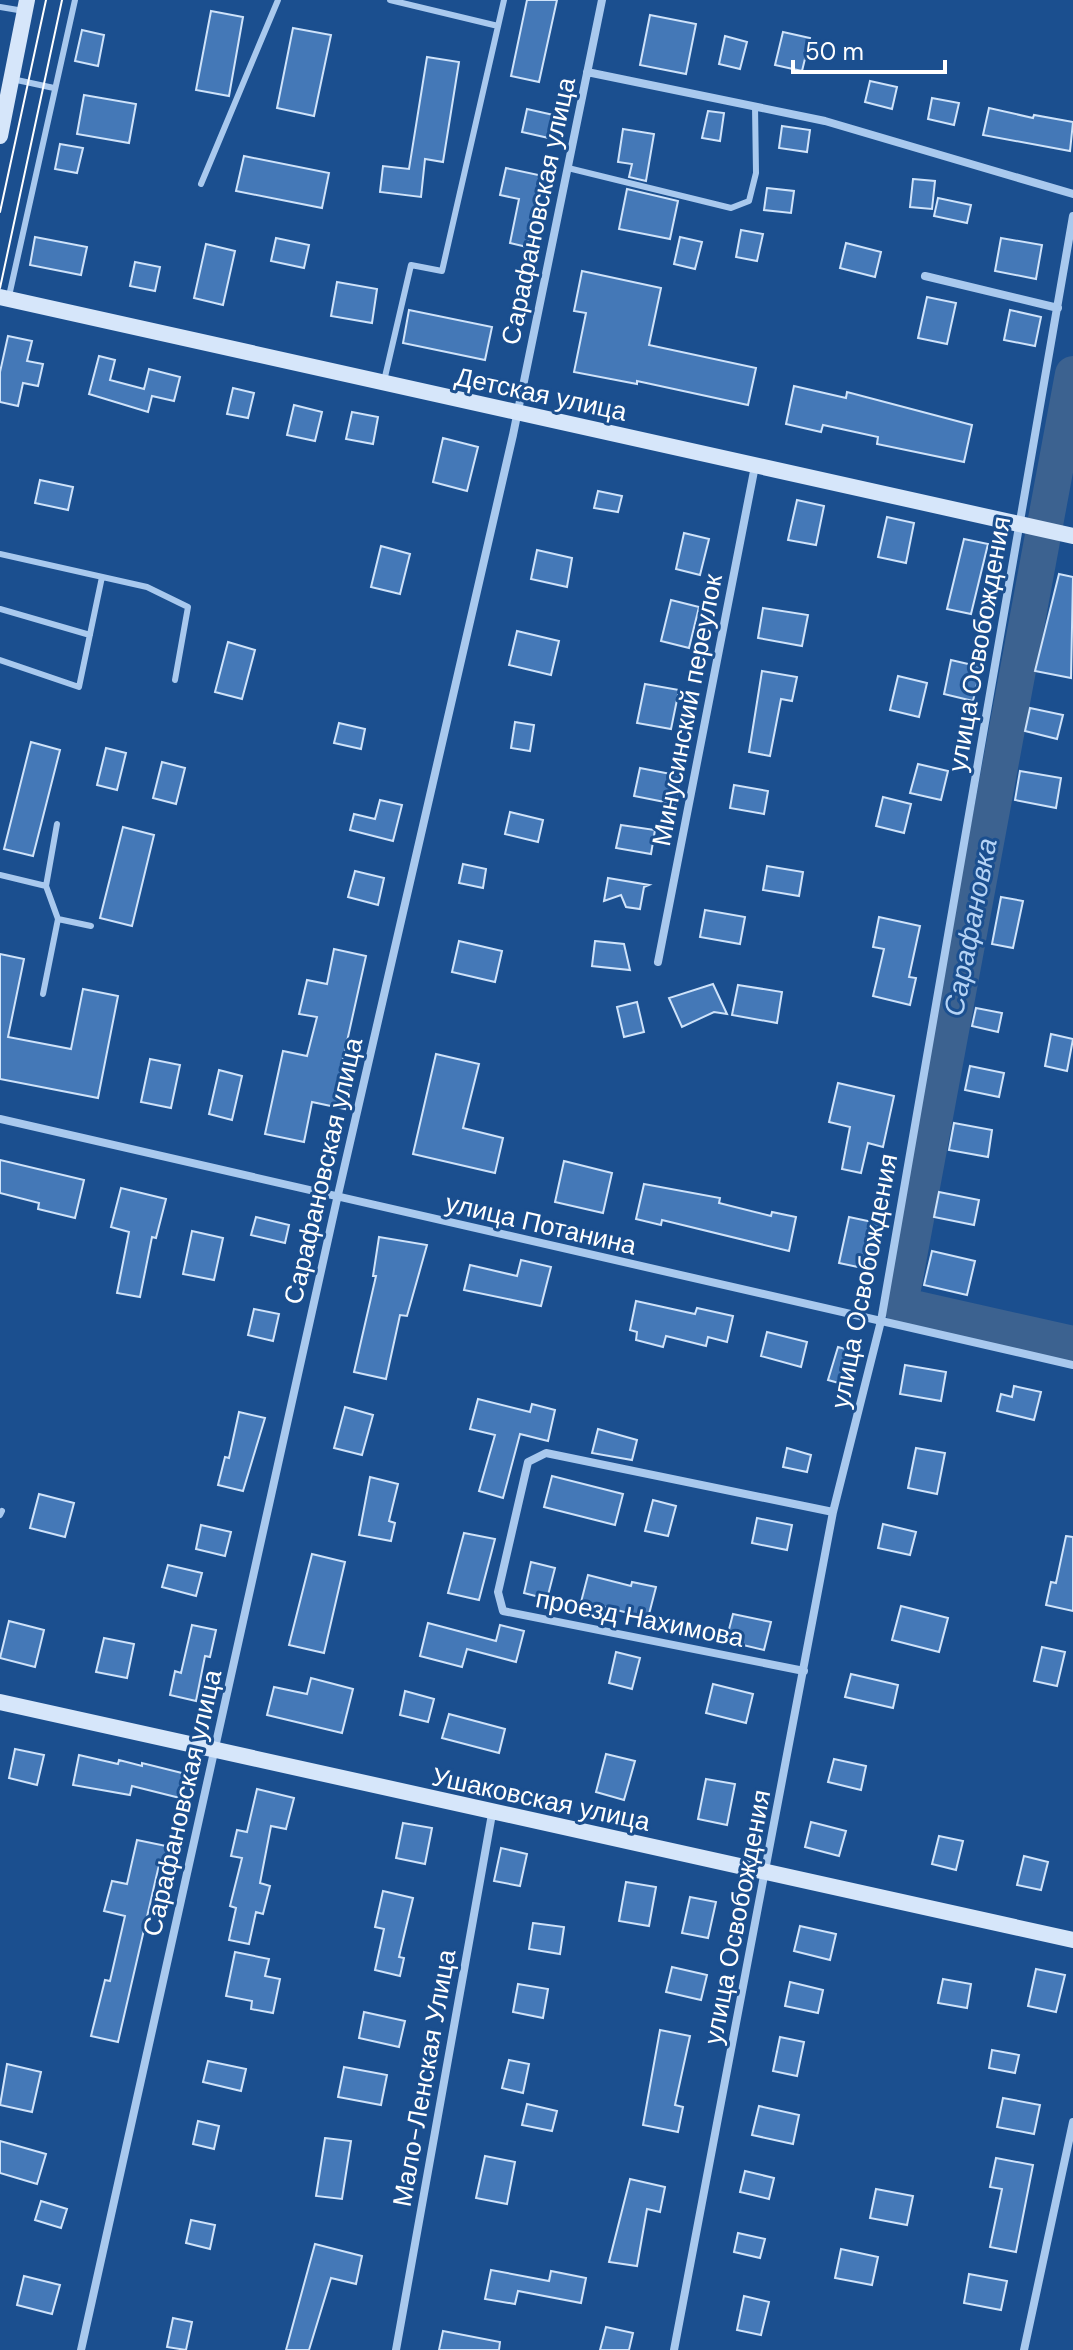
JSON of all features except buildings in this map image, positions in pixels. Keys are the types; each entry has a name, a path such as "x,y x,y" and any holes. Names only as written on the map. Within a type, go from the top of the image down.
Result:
{"street":[{"name":"Сарафановская улица","path":"81,2350 337,1199 517,413 602,0"},
{"path":"0,136 26,6"},
{"path":"587,72 825,121 1073,194"},
{"name":"улица Освобождения","path":"674,2350 833,1512 881,1321 1073,216"},
{"path":"925,276 1058,308"},
{"name":"Детская улица","path":"4,299 1073,536"},
{"name":"Минусинский переулок","path":"658,962 755,466"},
{"name":"улица Потанина","path":"0,1119 337,1199 1073,1365"},
{"name":"проезд Нахимова","path":"804,1671 503,1611 498,1592 528,1462 546,1453 833,1512"},
{"name":"Ушаковская улица","path":"0,1702 215,1748 492,1814 1073,1940"},
{"name":"Мало-Ленская Улица","path":"396,2350 492,1814"},
{"path":"1024,2350 1073,2122"}],"lane":[{"path":"4,299 75,0"},
{"path":"201,184 278,0"},
{"path":"390,0 498,26"},
{"path":"383,384 411,265 442,271 504,0"},
{"path":"0,7 26,6"},
{"path":"12,79 54,88"},
{"path":"568,168 731,208 749,201 756,173 755,106"},
{"path":"0,566 1,555 147,587 188,607 175,680"},
{"path":"0,660 79,687 102,577"},
{"path":"0,609 90,635"},
{"path":"43,994 58,919 46,886 57,824"},
{"path":"0,875 46,886"},
{"path":"58,919 91,926"}],"waterway":[{"name":"Сарафановка","path":"1073,374 900,1305 1073,1344"}],"tram line":[{"path":"0,212 46,0"},
{"path":"0,288 62,0"}]}
